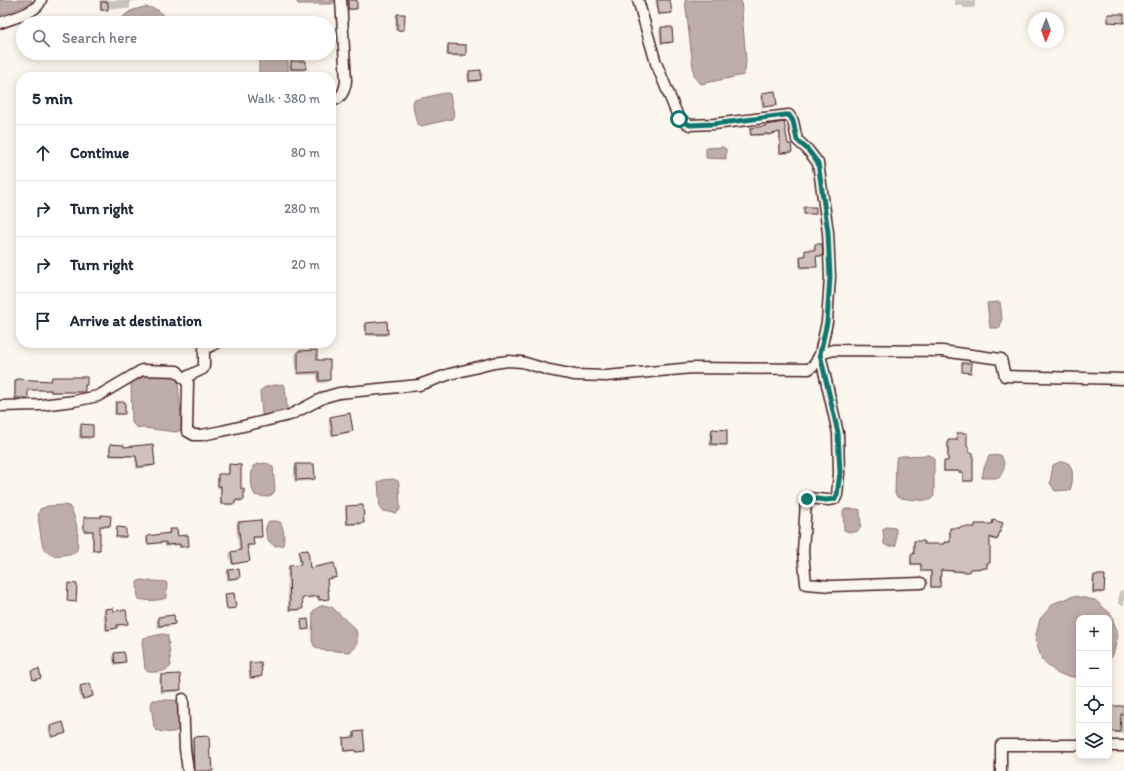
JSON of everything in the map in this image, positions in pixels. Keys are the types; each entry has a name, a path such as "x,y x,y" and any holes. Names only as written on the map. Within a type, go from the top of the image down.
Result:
{"street":[{"path":"19,16 35,10 41,0"},
{"path":"336,101 342,95 346,81 341,0"},
{"path":"0,406 41,405 74,402 98,396 142,370 177,371 188,383 187,431 194,435 202,435 290,415 325,397 339,393 419,385 458,372 508,361 522,362 549,370 575,375 606,376 692,368 809,369 815,364 820,354 827,322 830,277 828,232 818,163 808,150 797,140 793,121 789,115 690,125 679,119 656,63 638,0"},
{"path":"0,23 16,17"},
{"path":"184,378 203,370 204,349 206,348"},
{"path":"820,354 834,350 942,351 1001,359 1005,376 1124,379"},
{"path":"820,354 838,433 840,473 837,495 835,499 826,500 808,498 806,500 803,552 806,584 831,586 921,583"},
{"path":"183,699 185,749 188,771"},
{"path":"1001,771 1001,745 1076,746"},
{"path":"1112,746 1124,746"}],"shaded area":[{"path":"0,0 32,0 30,4 0,15"},
{"path":"296,0 335,0 331,4 298,4"},
{"path":"685,0 741,0 746,61 743,75 701,84 697,81 694,75"},
{"path":"145,7 152,8 159,11 163,16 124,16 134,10"},
{"path":"259,60 288,60 288,72 259,72"},
{"path":"445,93 450,94 454,115 452,119 421,126 417,124 413,108 414,100"},
{"path":"723,147 726,149 726,159 706,158 706,148"},
{"path":"1000,302 1002,318 1000,328 990,328 987,303"},
{"path":"147,375 173,375 178,382 181,430 176,432 136,427 132,423 131,384 136,379"},
{"path":"282,384 285,387 287,411 264,417 262,414 261,390 266,387"},
{"path":"928,455 934,457 934,496 929,500 913,500 897,497 895,493 897,457"},
{"path":"1001,455 1004,462 1004,467 999,478 982,478 989,456"},
{"path":"1059,462 1067,462 1071,467 1072,484 1070,490 1055,491 1050,483 1053,465"},
{"path":"265,463 273,467 275,490 272,495 264,497 255,495 253,492 251,477 253,466"},
{"path":"393,479 398,481 399,484 400,509 396,513 382,511 380,509 378,482"},
{"path":"48,506 69,506 76,521 78,539 77,550 69,554 52,555 45,550 43,546 38,520 39,512 40,509"},
{"path":"844,509 860,510 861,524 859,530 850,532 844,530"},
{"path":"269,521 280,522 284,533 283,545 273,545 267,538 266,529"},
{"path":"886,527 895,528 896,530 895,546 887,546 884,544 883,529"},
{"path":"141,580 166,582 166,598 159,600 138,599 137,582"},
{"path":"1074,596 1095,600 1111,615 1076,615 1076,677 1058,674 1042,660 1035,639 1040,619 1054,603"},
{"path":"323,605 332,607 356,630 357,643 355,648 350,652 321,650 314,646 312,640 313,611"},
{"path":"1112,617 1118,635 1112,656"},
{"path":"163,634 168,636 171,666 163,671 148,672 145,669 142,641 144,638"},
{"path":"153,700 178,701 178,730 164,732 156,730 154,727 151,705"}],"building":[{"path":"348,0 357,0 357,9 348,9"},
{"path":"657,0 670,0 672,13 659,14"},
{"path":"101,2 108,2 108,10 101,10"},
{"path":"397,14 405,14 404,30 397,30"},
{"path":"1108,14 1124,14 1124,23 1108,22"},
{"path":"661,27 672,27 673,42 662,43"},
{"path":"448,44 466,45 466,55 448,55"},
{"path":"291,61 306,61 306,69 291,69"},
{"path":"481,70 481,80 469,81 469,71"},
{"path":"775,91 777,105 764,107 762,93"},
{"path":"784,122 788,144 791,144 792,152 780,153 780,132 768,135 751,135 750,128"},
{"path":"804,207 816,207 816,214 804,214"},
{"path":"815,244 822,244 823,256 816,256 817,267 801,267 800,256 805,256 805,250 815,250"},
{"path":"387,321 388,334 366,334 366,323"},
{"path":"317,350 317,360 330,360 330,380 319,381 319,372 298,373 298,351"},
{"path":"962,363 972,363 971,373 962,372"},
{"path":"52,377 87,377 85,392 28,390 28,398 15,398 15,380 51,381"},
{"path":"116,402 125,402 125,414 116,414"},
{"path":"350,413 353,431 333,435 330,417"},
{"path":"81,424 93,425 93,437 81,437"},
{"path":"712,429 727,430 727,445 711,444"},
{"path":"957,433 967,433 967,447 969,447 969,453 973,453 973,481 963,481 963,472 944,471 944,461 948,461 948,440 957,440"},
{"path":"110,444 124,445 124,447 153,444 155,465 138,467 136,456 110,455"},
{"path":"229,464 241,465 241,489 244,489 244,500 235,500 235,504 221,504 221,486 218,486 218,474 229,474"},
{"path":"296,464 314,464 315,479 296,480"},
{"path":"363,505 364,523 347,524 346,506"},
{"path":"101,515 111,516 110,526 100,526 100,550 93,550 93,531 84,531 84,517 101,517"},
{"path":"261,520 262,537 253,537 254,545 247,545 250,561 233,564 231,552 241,550 238,522"},
{"path":"993,520 1003,523 997,540 990,537 990,563 987,563 987,568 970,569 969,572 941,570 940,587 931,587 931,571 921,571 921,564 911,564 911,554 914,554 914,541 924,541 924,544 944,544 944,542 950,542 950,528 975,527 975,524 992,524"},
{"path":"117,527 126,528 126,537 116,537"},
{"path":"169,529 177,529 178,536 188,535 189,546 180,547 180,544 166,545 166,542 148,544 147,536 170,533"},
{"path":"308,550 310,568 334,563 337,577 327,579 329,599 319,600 319,596 302,598 303,609 290,610 289,566 301,565 299,551"},
{"path":"239,569 240,578 229,579 228,570"},
{"path":"1094,575 1105,575 1104,592 1093,592"},
{"path":"68,583 77,584 76,602 67,601"},
{"path":"234,593 236,608 227,609 225,594"},
{"path":"113,608 113,611 126,610 128,624 117,625 117,628 107,630 105,609"},
{"path":"174,615 175,624 159,626 158,617"},
{"path":"308,619 309,629 302,630 301,620"},
{"path":"124,652 126,662 115,663 114,653"},
{"path":"261,662 262,676 251,678 249,663"},
{"path":"39,669 41,678 33,680 31,671"},
{"path":"180,674 181,690 161,691 161,675"},
{"path":"90,683 93,696 83,699 80,686"},
{"path":"1112,706 1124,706 1124,714 1121,714 1120,732 1112,731"},
{"path":"63,722 66,733 52,737 50,726"},
{"path":"363,731 365,751 344,751 343,738 354,737 354,732"},
{"path":"209,736 210,758 212,758 213,771 194,771 193,737"}],"route":[{"path":"679,119 690,125 714,124 789,115 793,121 797,140 808,150 818,163 828,232 830,277 827,322 820,354 838,433 840,473 837,495 835,499 807,499"}]}
